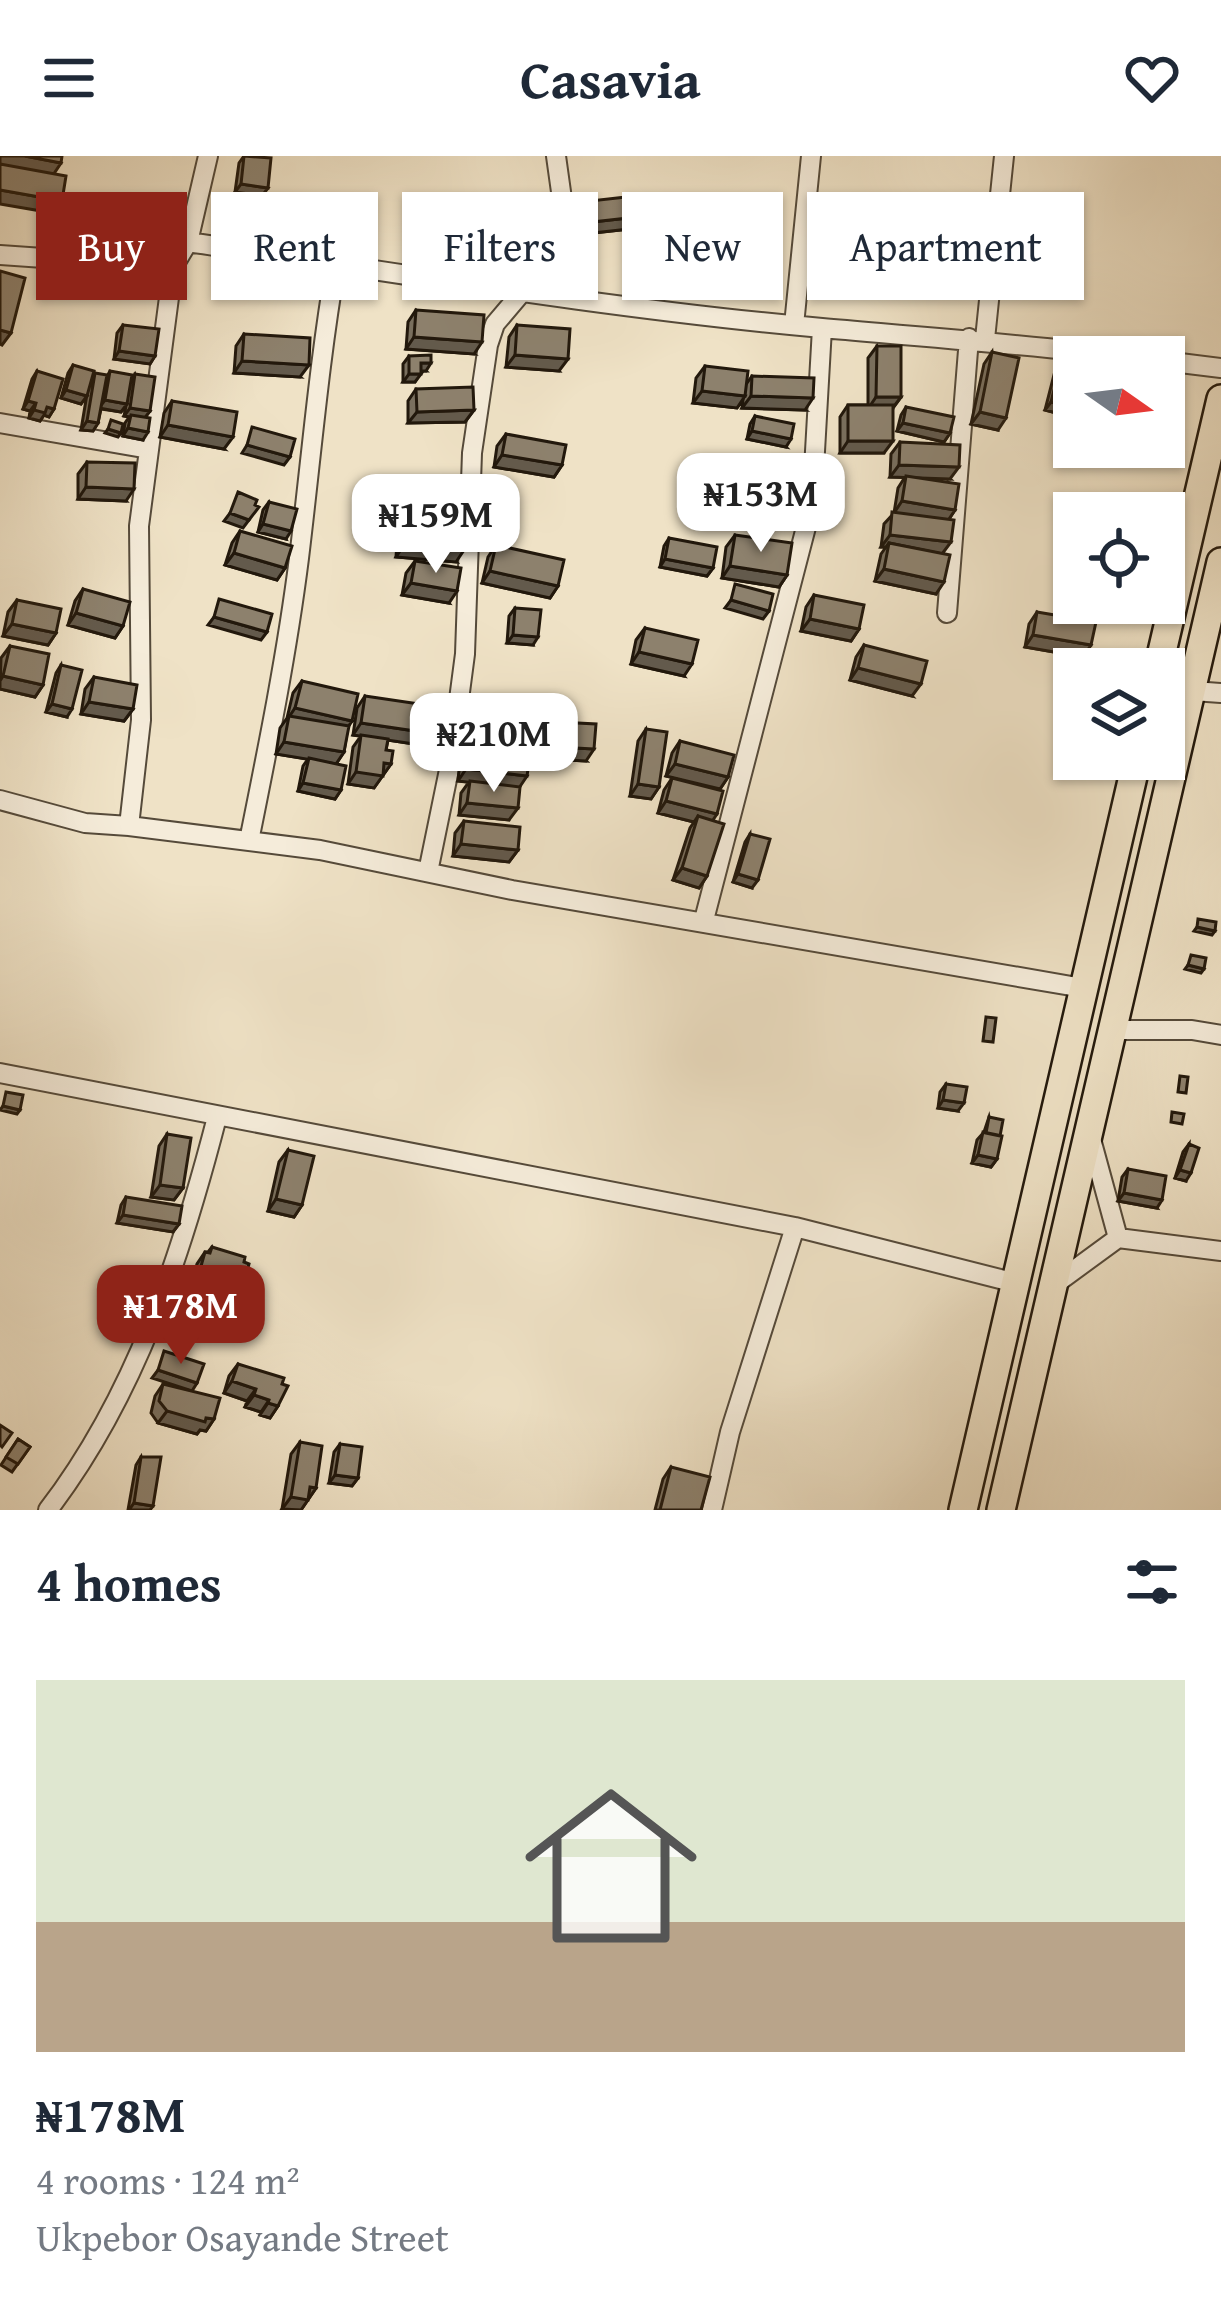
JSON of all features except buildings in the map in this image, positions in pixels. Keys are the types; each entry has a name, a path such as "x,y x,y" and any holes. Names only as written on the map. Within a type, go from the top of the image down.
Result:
{"highway":[{"path":"1163,648 1221,398"},
{"path":"1000,1510 1113,1030 1207,692 1220,572"},
{"path":"963,1510 1132,780"}],"street":[{"path":"208,156 188,242 211,245"},
{"path":"556,156 561,192"},
{"path":"794,325 811,156"},
{"path":"947,614 977,339 1004,156"},
{"path":"0,255 36,257"},
{"path":"129,826 141,720 139,526 169,300"},
{"path":"249,841 290,620 330,300"},
{"path":"428,872 451,760 465,654 472,453 488,345 495,324 515,300"},
{"path":"584,300 822,328 1053,348"},
{"path":"704,920 812,504 822,328"},
{"path":"1185,364 1221,368"},
{"path":"0,423 149,449"},
{"path":"0,800 85,823 320,850 1083,988"},
{"path":"1113,1030 1192,1030 1221,1035"},
{"path":"0,1073 795,1227 1016,1283"},
{"path":"48,1510 88,1451 158,1312 192,1213 217,1117"},
{"path":"1090,1134 1118,1238"},
{"path":"712,1510 730,1432 795,1227"},
{"path":"1051,1287 1118,1238 1221,1251"}]}
